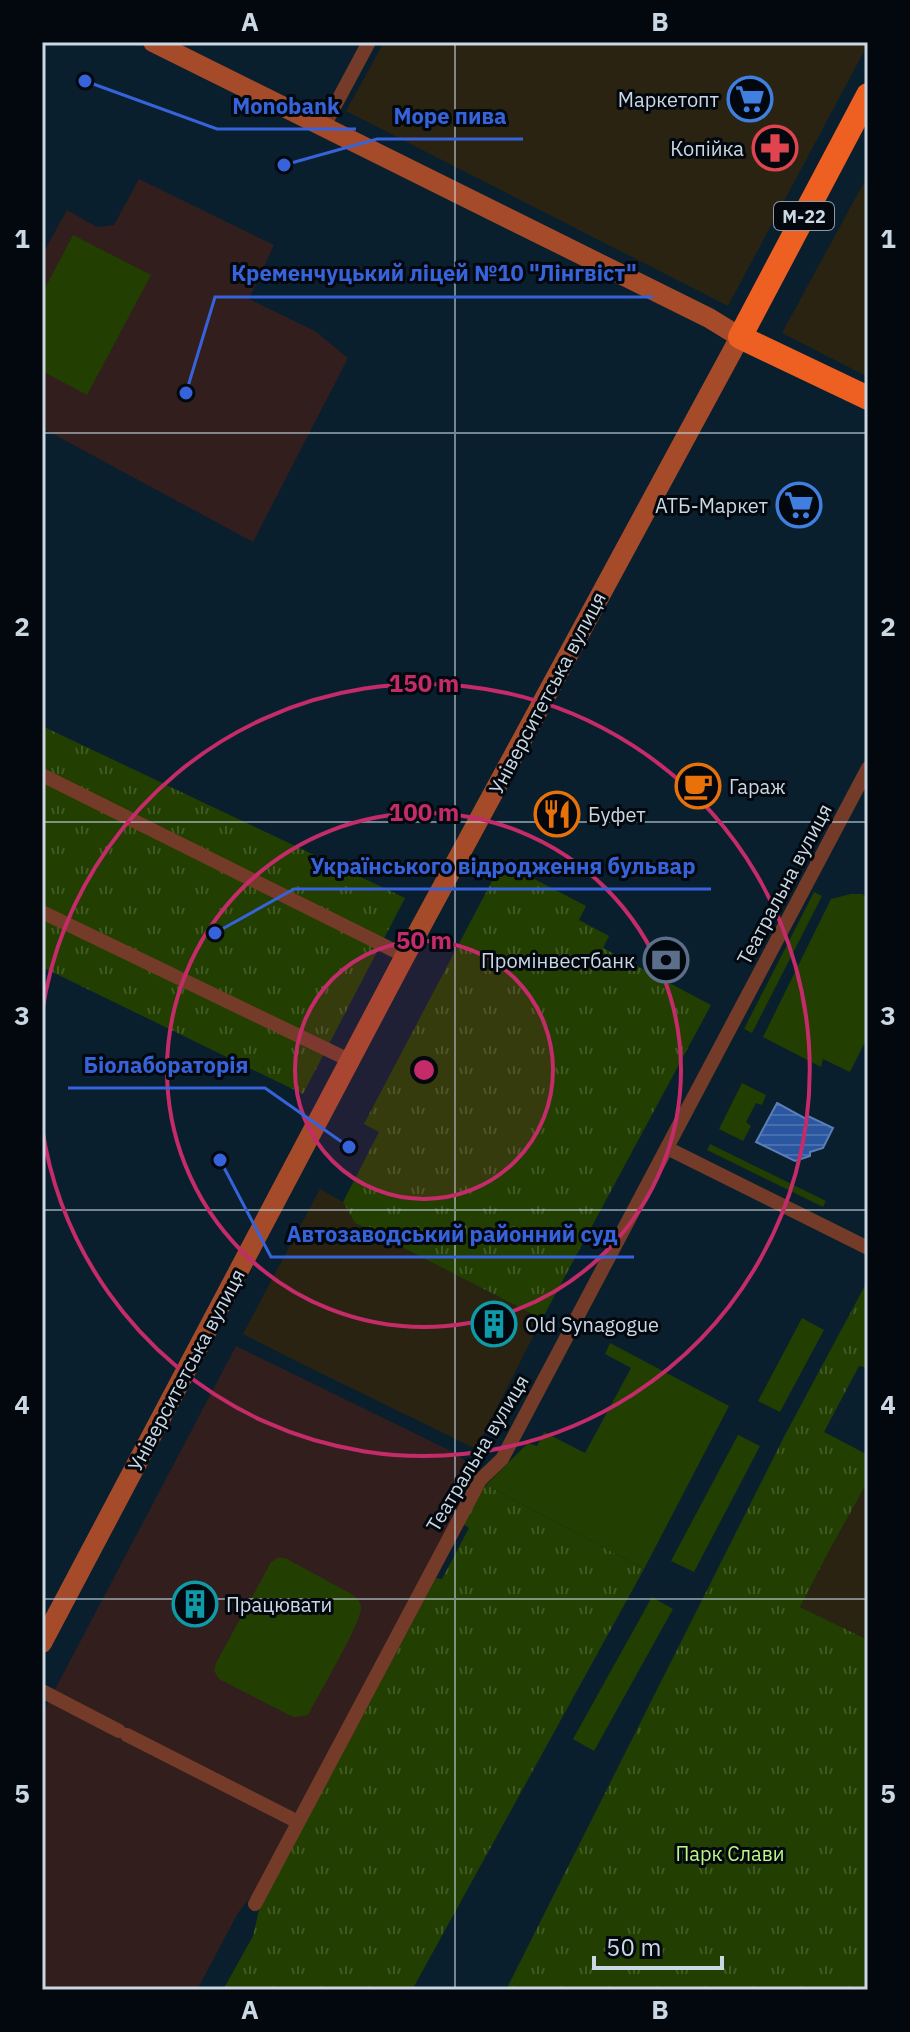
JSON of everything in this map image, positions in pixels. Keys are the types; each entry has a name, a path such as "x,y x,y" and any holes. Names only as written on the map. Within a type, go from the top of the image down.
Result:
{"highway":[{"name":"М-22","path":"740,337 868,95"},
{"path":"740,337 868,398"}],"main road":[{"path":"153,42 697,312 740,337"},
{"name":"Університетська вулиця","path":"42,1643 405,956 740,337"}],"street":[{"path":"324,126 369,42"},
{"name":"Театральна вулиця","path":"255,1904 480,1480 502,1459 868,768"},
{"path":"42,775 405,956"},
{"path":"42,912 351,1061"},
{"path":"667,1148 868,1248"},
{"path":"42,1691 298,1822"}],"shaded area":[{"path":"384,42 868,44 728,306 346,111"},
{"path":"868,175 868,377 782,333"},
{"path":"139,179 274,245 249,299 315,331 348,358 253,542 42,428 42,255 67,210 97,227 114,225"},
{"path":"320,1189 343,1202 355,1223 542,1319 476,1449 243,1334"},
{"path":"236,1346 457,1454 470,1465 459,1487 466,1492 259,1886 238,1913 197,1990 42,1990 42,1714"},
{"path":"868,1481 868,1640 800,1607"}],"green space":[{"path":"73,235 151,275 87,395 42,371 42,294"},
{"path":"42,726 405,898 303,1094 42,967"},
{"path":"502,862 586,906 579,920 609,936 603,948 711,1005 542,1319 355,1223 343,1202 379,1132 364,1124"},
{"path":"814,892 822,896 752,1033 744,1029"},
{"path":"862,894 868,898 868,957 865,964 868,967 868,1036 850,1072 823,1059 821,1067 763,1037 831,899"},
{"path":"742,1083 766,1095 762,1105 756,1103 746,1122 751,1126 743,1141 719,1129"},
{"path":"710,1144 826,1201 823,1207 707,1150"},
{"name":"Парк Слави","path":"868,1280 868,1368 859,1366 824,1432 868,1455 868,1481 800,1607 868,1640 868,1990 506,1990 785,1435"},
{"path":"802,1318 824,1330 780,1412 758,1401"},
{"path":"610,1343 729,1406 644,1569 486,1485 528,1443 537,1446 544,1432 585,1453 631,1368 605,1354"},
{"path":"738,1435 760,1446 694,1572 671,1561"},
{"path":"486,1485 644,1569 412,1990 223,1990 253,1936 259,1910 436,1578 442,1579 469,1528 463,1524"},
{"path":"279,1557 350,1593 361,1606 354,1628 308,1715 296,1717 219,1679 214,1671 271,1562"},
{"path":"652,1597 673,1609 594,1751 573,1739"}],"water":[{"path":"777,1103 806,1119 808,1116 833,1128 823,1148 795,1161 756,1142"}],"place":[{"name":"Monobank","path":"85,81"},
{"name":"Маркетопт","path":"750,99"},
{"name":"Копійка","path":"775,148"},
{"name":"Море пива","path":"284,165"},
{"name":"Кременчуцький ліцей №10 \"Лінгвіст\"","path":"186,393"},
{"name":"АТБ-Маркет","path":"799,505"},
{"name":"Гараж","path":"698,786"},
{"name":"Буфет","path":"557,814"},
{"name":"Українського відродження бульвар","path":"215,933"},
{"name":"Промінвестбанк","path":"666,960"},
{"name":"Біолабораторія","path":"349,1147"},
{"name":"Автозаводський районний суд","path":"220,1160"},
{"name":"Old Synagogue","path":"494,1324"},
{"name":"Працювати","path":"195,1604"}]}
